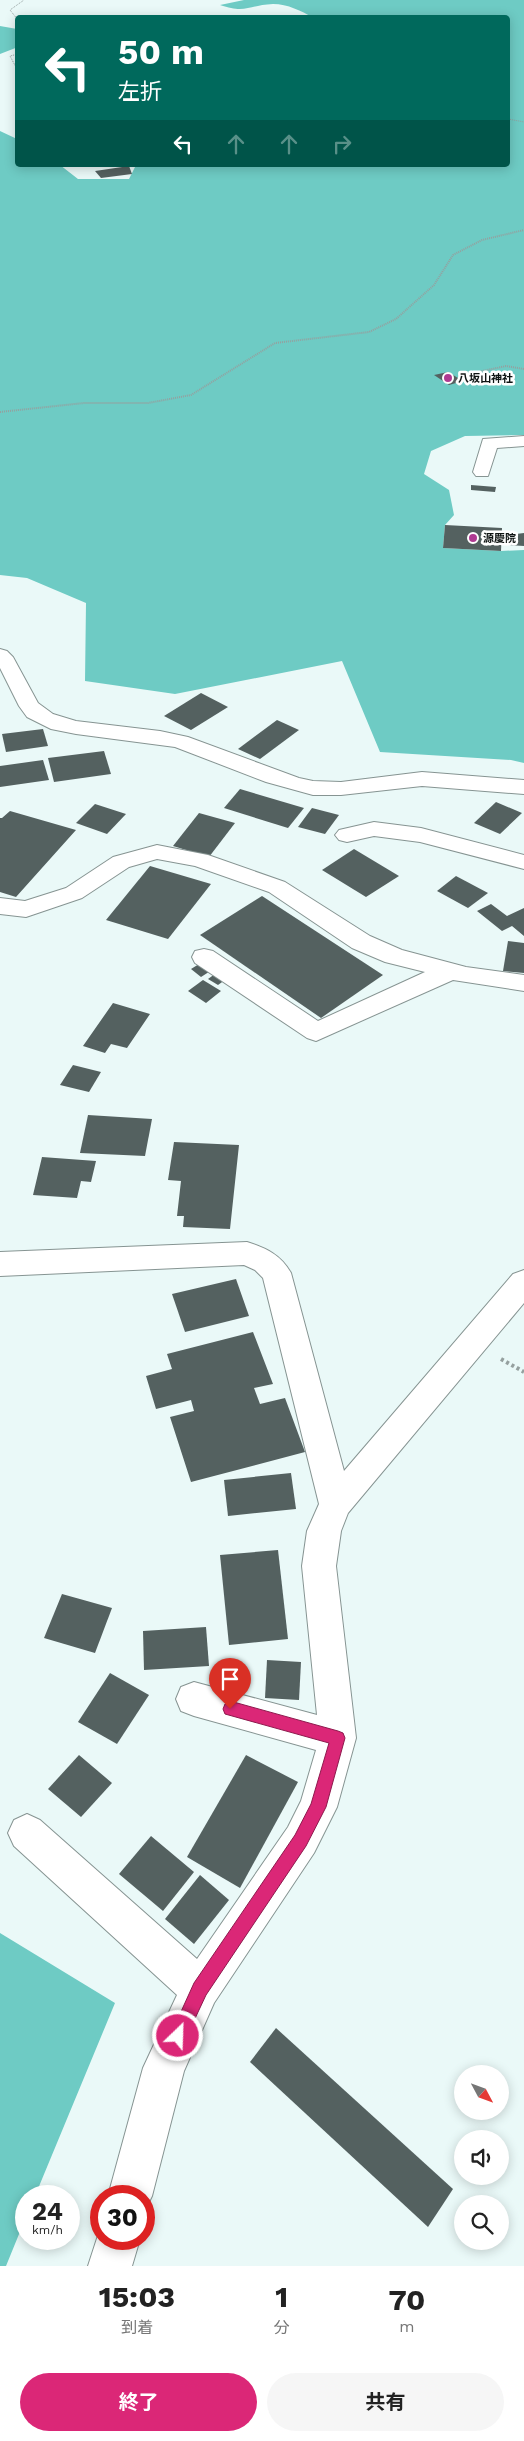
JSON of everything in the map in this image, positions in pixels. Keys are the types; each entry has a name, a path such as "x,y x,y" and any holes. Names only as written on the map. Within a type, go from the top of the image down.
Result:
{"street":[{"path":"482,472 489,443 524,441"},
{"path":"0,655 8,662 35,713 51,722 114,734 142,734 178,740 277,778 313,788 339,789 422,779 524,787"},
{"path":"348,835 374,829 421,834 523,860"},
{"path":"0,906 26,909 74,893 121,862 157,852 200,860 277,887 361,942 394,956 450,971 524,983"},
{"path":"204,957 316,1032 450,971"},
{"path":"0,1264 246,1253 265,1262 276,1273 336,1504"},
{"path":"133,2185 164,2068 200,1989 301,1840 318,1807 338,1738 319,1566 324,1531 336,1504 524,1282"},
{"path":"194,1699 338,1738"},
{"path":"27,1833 200,1989"},
{"path":"110,2266 115,2250"}],"path":[{"path":"15,16 10,10 24,0"},
{"path":"15,55 10,56 15,65"},
{"path":"510,119 524,122"},
{"path":"0,412 84,403 148,403 191,395 275,343 369,332 396,319 434,285 452,255 482,240 524,230"},
{"path":"464,375 506,366 524,370"}],"shaded area":[{"path":"244,0 524,0 524,435 465,436 431,451 424,474 449,490 454,515 445,525 443,548 501,551 524,550 524,763 511,760 380,752 342,661 175,694 85,681 86,603 27,578 0,575 0,131 15,138 15,167 63,167 78,179 129,179 135,167 510,167 510,15 308,15 294,8 279,4 242,9 220,5"},
{"path":"0,26 15,29 15,48 0,54"},
{"path":"0,1933 115,2003 40,2185 15,2185 15,2244 6,2266 0,2266"}],"building":[{"path":"129,167 132,174 101,178 95,171"},
{"name":"八坂山神社","path":"448,372 463,381 449,385 434,375"},
{"path":"471,485 496,487 495,492 471,490"},
{"name":"源慶院","path":"445,525 502,528 501,551 443,548"},
{"path":"524,533 524,546 508,545 508,535"},
{"path":"201,693 228,707 191,730 164,716"},
{"path":"277,720 299,730 260,759 238,749"},
{"path":"43,729 48,746 6,752 2,734"},
{"path":"104,751 111,774 54,782 48,758"},
{"path":"43,760 49,780 0,787 0,766"},
{"path":"240,789 304,808 288,828 224,808"},
{"path":"496,802 522,813 500,834 474,823"},
{"path":"95,804 126,814 107,834 76,823"},
{"path":"312,808 339,815 325,834 298,827"},
{"path":"10,811 76,830 16,897 0,892 0,818"},
{"path":"199,813 235,823 209,857 173,846"},
{"path":"354,849 399,876 366,897 322,870"},
{"path":"150,866 211,884 168,939 106,920"},
{"path":"456,876 488,893 468,908 437,891"},
{"path":"262,896 383,975 321,1018 200,935"},
{"path":"491,904 507,916 524,908 524,936 512,926 502,931 477,911"},
{"path":"508,941 524,943 524,973 503,971"},
{"path":"204,961 215,968 201,977 191,969"},
{"path":"219,971 229,977 218,985 208,979"},
{"path":"203,980 221,991 206,1003 188,991"},
{"path":"113,1003 150,1014 127,1048 111,1044 105,1053 83,1046"},
{"path":"73,1065 101,1072 89,1092 60,1085"},
{"path":"88,1115 152,1119 145,1156 80,1153"},
{"path":"174,1142 239,1145 230,1229 183,1227 184,1216 177,1216 181,1181 168,1180"},
{"path":"42,1157 96,1161 91,1182 81,1181 77,1198 33,1195"},
{"path":"236,1279 249,1316 185,1332 172,1294"},
{"path":"253,1332 273,1384 254,1388 260,1404 285,1398 305,1452 191,1482 170,1417 194,1411 191,1400 156,1409 146,1376 172,1369 167,1354"},
{"path":"291,1473 296,1509 228,1516 224,1480"},
{"path":"278,1550 288,1639 229,1645 220,1555"},
{"path":"62,1594 112,1608 95,1653 44,1638"},
{"path":"206,1627 209,1666 144,1670 143,1631"},
{"path":"267,1660 301,1662 299,1700 265,1698"},
{"path":"110,1673 149,1695 117,1744 78,1722"},
{"path":"79,1755 112,1783 81,1817 48,1789"},
{"path":"246,1755 298,1782 240,1888 187,1857"},
{"path":"151,1836 194,1872 163,1911 119,1874"},
{"path":"200,1875 229,1900 194,1944 165,1919"},
{"path":"276,2028 453,2189 428,2227 250,2062"}],"place":[{"name":"八坂山神社","path":"448,378"},
{"name":"源慶院","path":"473,538"}],"route":[{"path":"178,2036 200,1989 301,1840 318,1807 338,1738 230,1709"}]}
